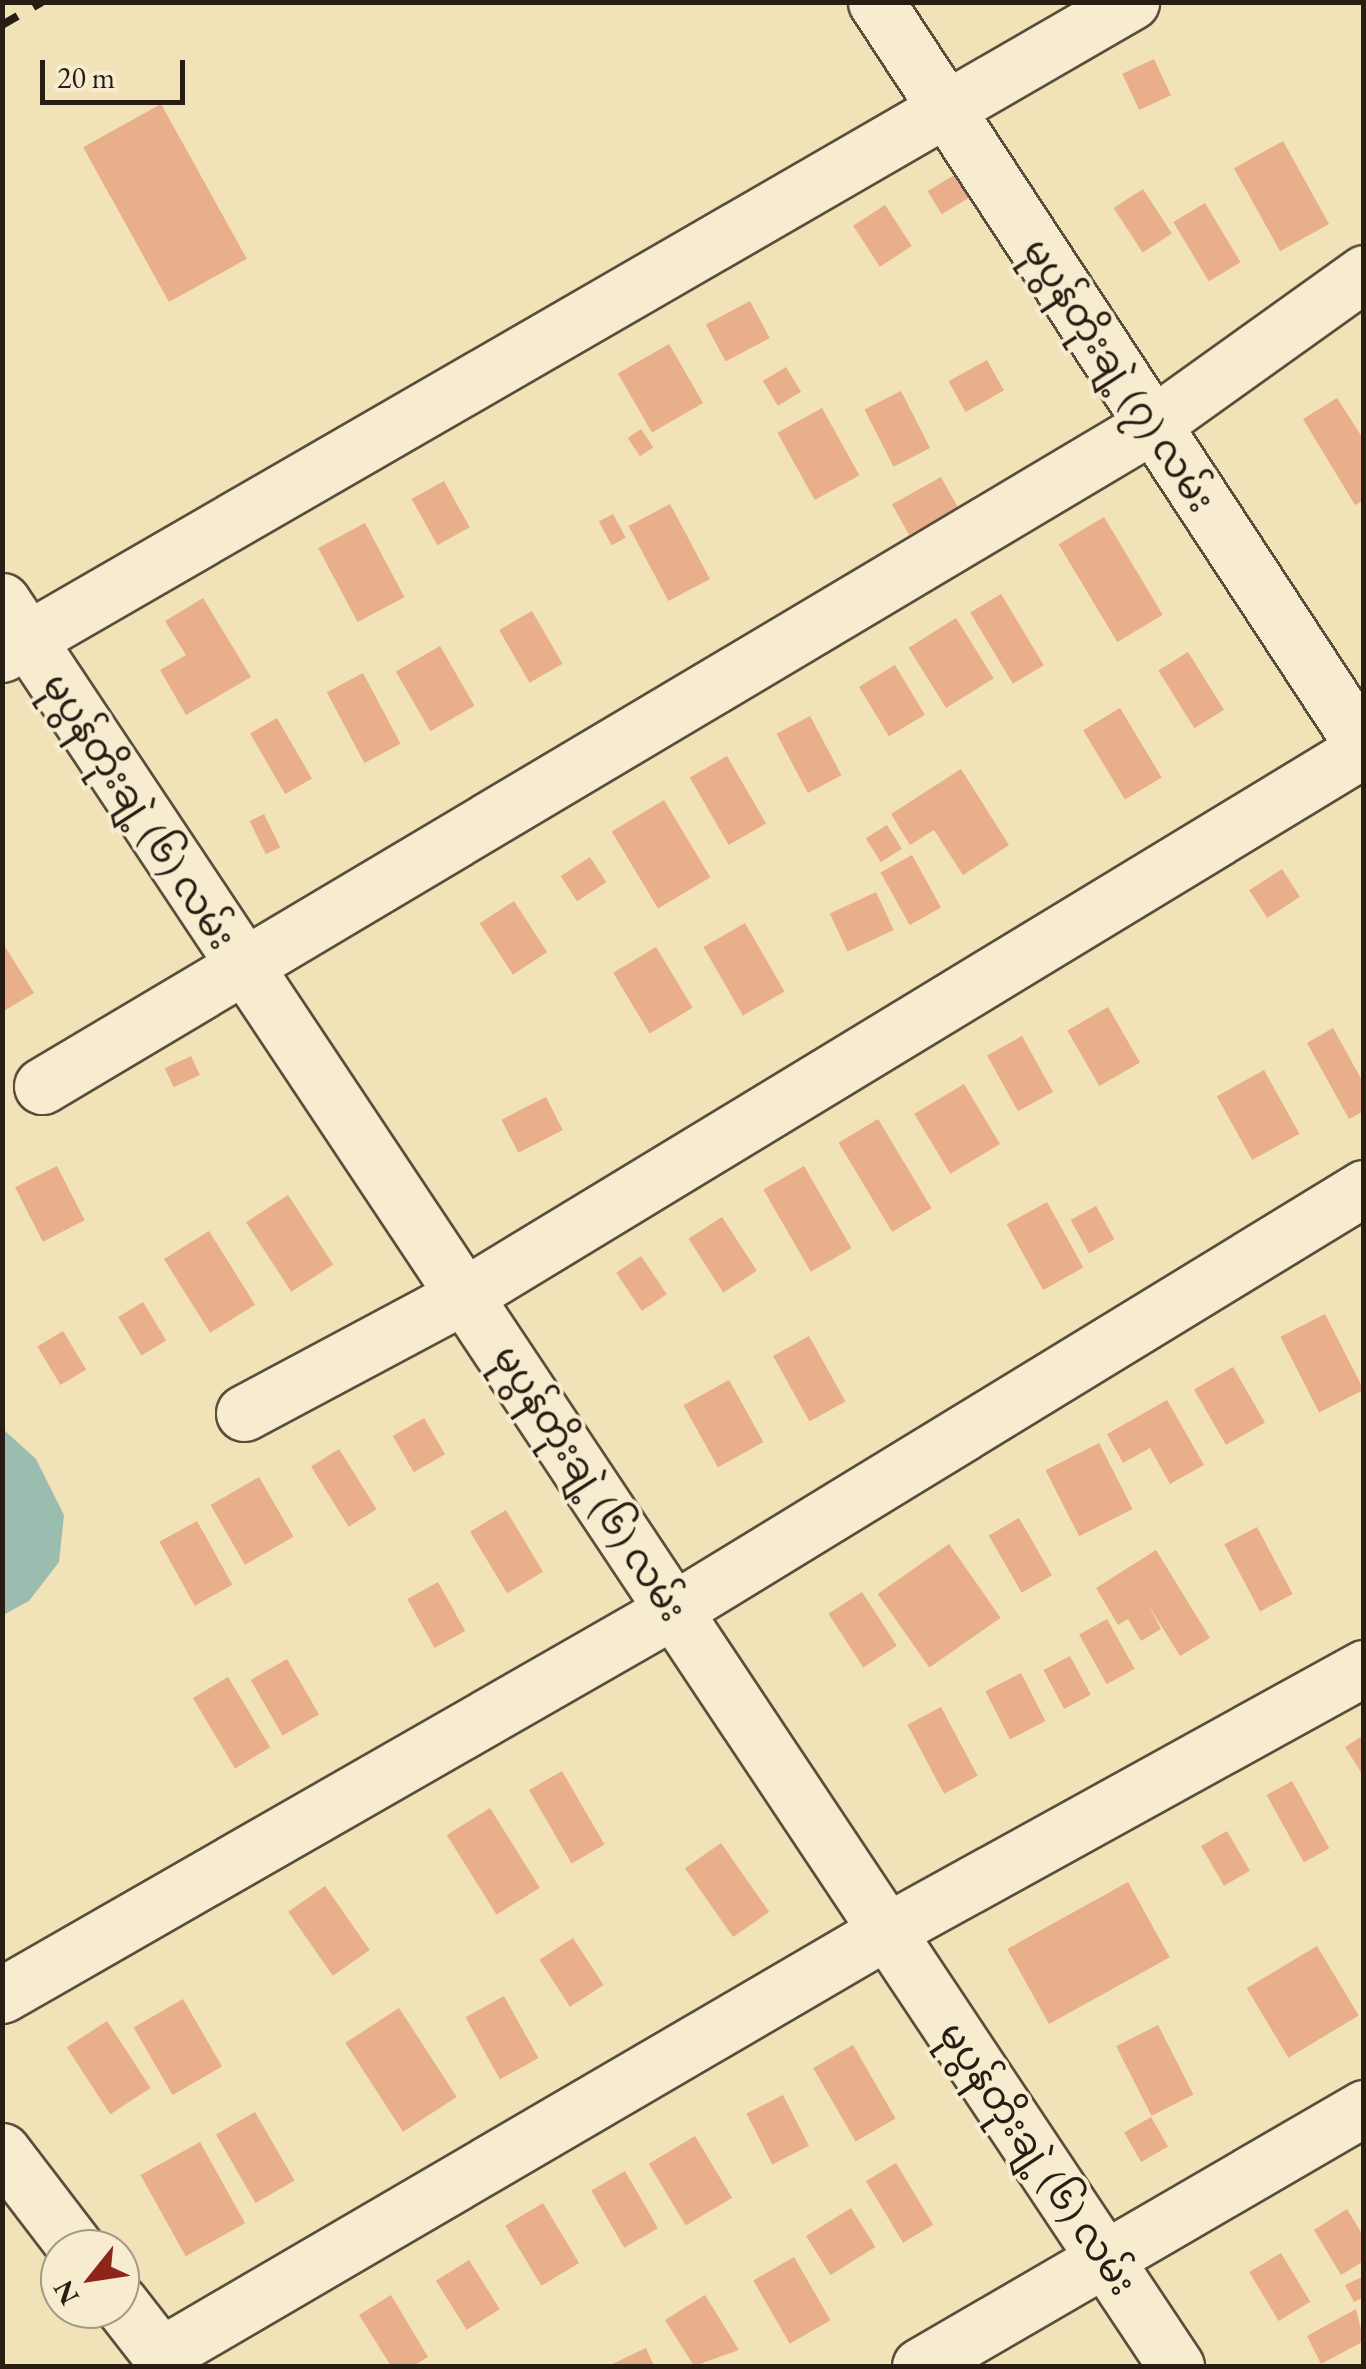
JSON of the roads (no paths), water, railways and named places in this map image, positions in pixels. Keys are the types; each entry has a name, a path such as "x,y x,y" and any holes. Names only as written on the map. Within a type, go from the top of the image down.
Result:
{"street":[{"name":"မုပွန်တိုးချဲ့ (၇) လမ်း","path":"876,2 1364,748"},
{"path":"11,632 947,112 1131,2"},
{"path":"42,1086 243,971 1152,425 1364,273"},
{"name":"မုပွန်တိုးချဲ့ (၆) လမ်း","path":"11,632 467,1294 672,1610 1176,2366"},
{"path":"244,1414 467,1294 1364,748"},
{"path":"2,1995 672,1610 1364,1188"},
{"path":"140,2329 165,2361 887,1931 1364,1668"},
{"path":"920,2366 1364,2108"},
{"path":"2,2151 62,2229"}],"railway":[{"path":"2,25 42,2"}]}
